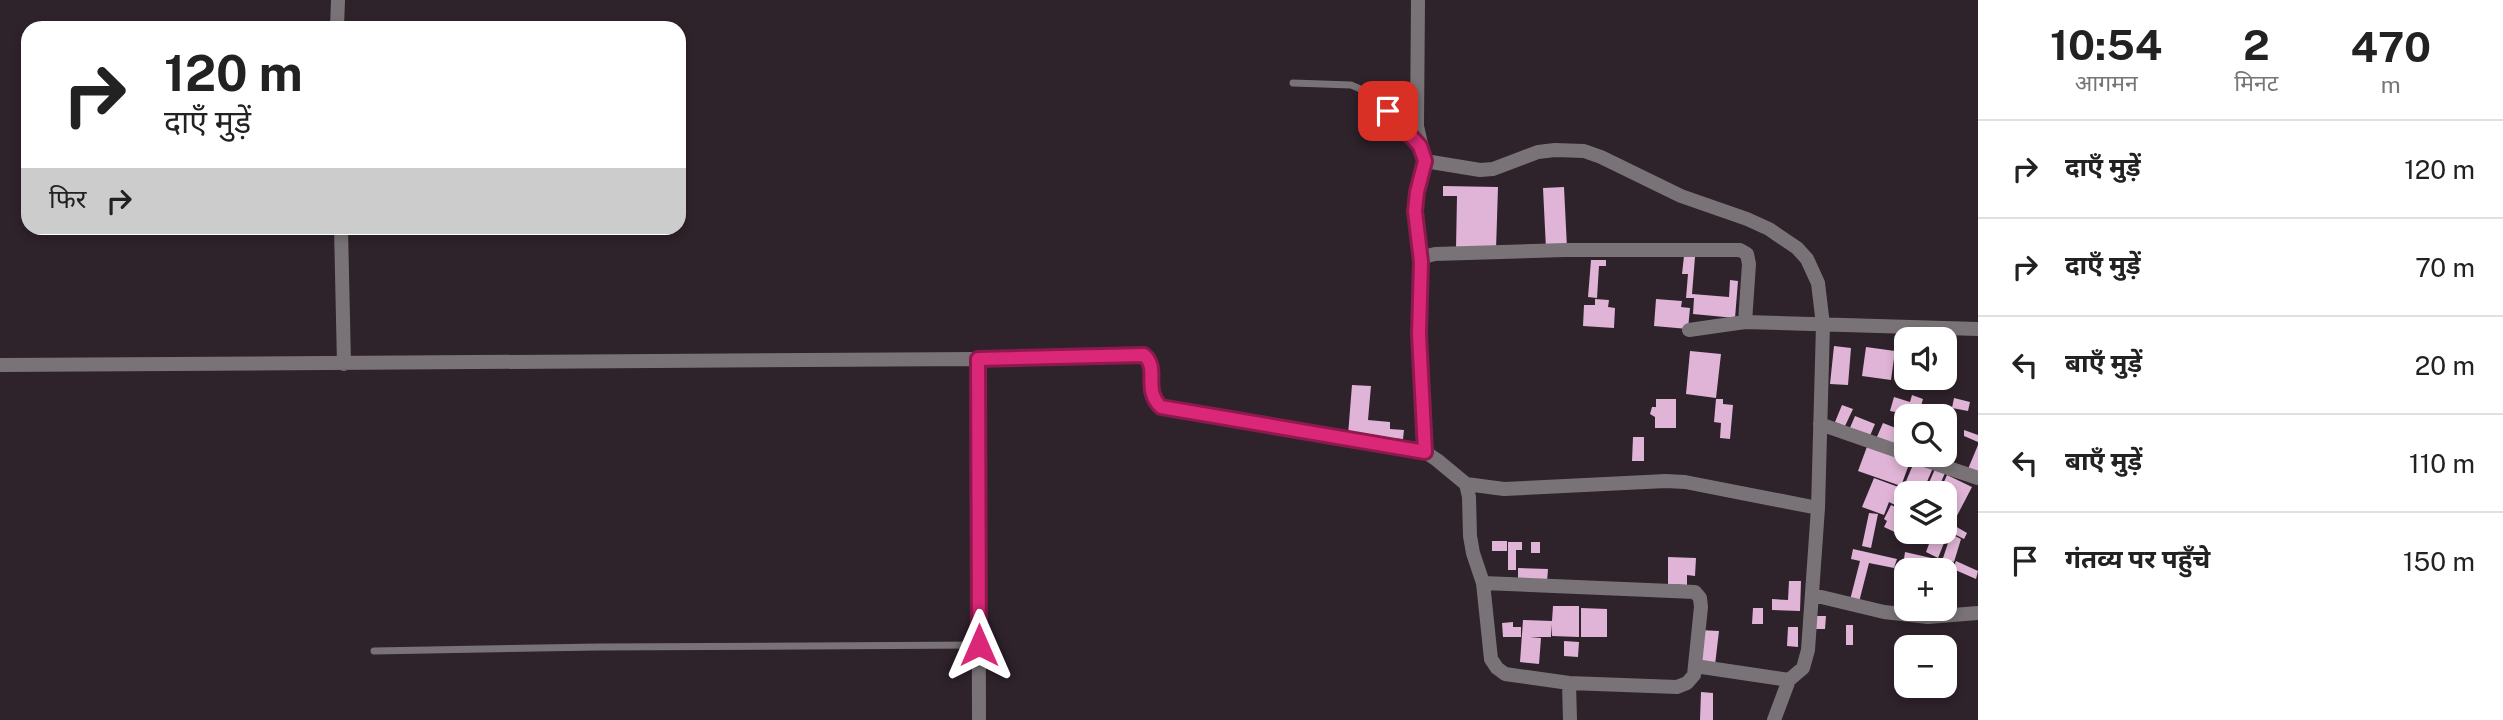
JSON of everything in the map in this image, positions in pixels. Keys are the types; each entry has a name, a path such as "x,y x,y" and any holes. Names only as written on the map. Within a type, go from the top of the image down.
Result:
{"street":[{"path":"337,21 338,0"},
{"path":"1418,0 1417,126 1425,161 1415,202 1421,262 1419,334 1425,452"},
{"path":"1425,161 1480,170 1493,169 1546,151 1584,151 1681,195 1769,229 1797,247 1807,260 1818,284 1823,325 1813,595 1808,650 1803,668 1789,680 1774,720"},
{"path":"341,235 344,363"},
{"path":"1421,262 1427,256 1435,254 1565,250 1740,250 1747,254 1749,264 1745,323"},
{"path":"1689,330 1745,323 1978,329"},
{"path":"0,365 978,359 1144,355 1151,366 1152,395 1161,407 1425,452 1466,484 1504,489 1685,482 1818,508"},
{"path":"978,359 979,720"},
{"path":"1821,424 1894,449"},
{"path":"1946,467 1978,478"},
{"path":"1466,484 1473,553 1483,583 1491,659 1497,668 1505,674 1569,683 1677,687 1687,683 1694,675 1701,607 1700,598 1695,592 1483,583"},
{"path":"1813,595 1884,612 1928,617 1978,613"},
{"path":"1695,666 1789,680"},
{"path":"1569,683 1570,720"}],"lane":[{"path":"1293,83 1350,85 1359,88 1378,101 1420,146"},
{"path":"374,651 600,646 979,645"}],"building":[{"path":"1443,186 1498,187 1496,250 1456,249 1457,196 1443,196"},
{"path":"1564,187 1567,248 1546,249 1543,188"},
{"path":"1684,256 1695,257 1692,294 1729,297 1730,280 1738,281 1735,318 1693,314 1694,298 1686,298 1688,274 1682,274"},
{"path":"1591,260 1606,260 1606,266 1599,266 1597,298 1588,297"},
{"path":"1595,299 1609,300 1608,307 1615,308 1614,328 1583,326 1584,305 1595,305"},
{"path":"1656,299 1682,301 1681,307 1690,308 1688,329 1654,326"},
{"path":"1834,346 1851,348 1848,385 1830,384"},
{"path":"1866,347 1894,351 1891,380 1862,376"},
{"path":"1690,351 1721,354 1716,398 1686,394"},
{"path":"1352,385 1371,386 1368,420 1390,422 1390,429 1404,430 1403,439 1348,435"},
{"path":"1912,395 1923,399 1922,404 1894,404 1894,412 1890,411 1894,397 1910,402"},
{"path":"1954,398 1970,402 1968,411 1957,409 1957,404 1953,404"},
{"path":"1656,399 1676,399 1676,428 1655,428 1655,417 1650,414 1652,407 1656,407"},
{"path":"1716,399 1723,399 1723,404 1733,405 1730,439 1720,438 1721,423 1714,422"},
{"path":"1842,405 1853,409 1845,426 1835,422"},
{"path":"1855,416 1875,424 1869,438 1849,430"},
{"path":"1883,423 1894,427 1894,446 1876,439"},
{"path":"1964,430 1978,435 1978,442 1964,436"},
{"path":"1633,437 1644,437 1644,461 1632,461"},
{"path":"1868,444 1894,453 1894,467 1908,467 1903,481 1894,481 1894,484 1858,471"},
{"path":"1978,445 1978,473 1968,469"},
{"path":"1912,467 1933,468 1927,481 1906,481"},
{"path":"1935,469 1945,473 1942,481 1930,481"},
{"path":"1947,475 1972,487 1957,516 1957,481 1944,481"},
{"path":"1874,478 1894,485 1894,504 1889,502 1884,515 1862,507"},
{"path":"1891,505 1894,506 1894,532 1884,527 1887,521 1884,519"},
{"path":"1869,513 1878,514 1871,548 1862,546"},
{"path":"1957,527 1967,533 1964,539 1957,536"},
{"path":"1957,537 1961,539 1955,558 1943,558 1948,544 1957,544"},
{"path":"1492,541 1507,541 1507,551 1492,551"},
{"path":"1508,542 1522,542 1522,550 1516,550 1516,570 1508,570"},
{"path":"1531,542 1540,542 1540,553 1531,553"},
{"path":"1929,544 1944,544 1938,558 1926,552"},
{"path":"1853,549 1894,558 1894,568 1869,563 1859,602 1850,600 1860,561 1851,559"},
{"path":"1905,552 1931,558 1904,558"},
{"path":"1668,557 1696,558 1695,576 1687,575 1687,585 1668,584"},
{"path":"1957,561 1978,571 1976,579 1957,571"},
{"path":"1518,568 1548,569 1547,582 1518,581"},
{"path":"1789,581 1801,581 1800,611 1772,610 1772,599 1788,600"},
{"path":"1553,606 1579,606 1579,637 1552,636 1551,624 1551,637 1530,637 1541,638 1539,664 1520,662 1523,620 1552,621"},
{"path":"1581,608 1607,609 1607,637 1581,637"},
{"path":"1753,608 1763,608 1763,624 1752,624"},
{"path":"1815,616 1826,616 1825,629 1815,629"},
{"path":"1513,622 1513,627 1521,627 1521,637 1503,637 1502,623"},
{"path":"1846,625 1853,625 1853,645 1846,645"},
{"path":"1788,627 1798,627 1798,647 1787,646"},
{"path":"1699,630 1719,631 1715,665 1696,663"},
{"path":"1564,641 1579,642 1578,657 1564,656"},
{"path":"1701,692 1713,693 1713,720 1700,720"}],"route":[{"path":"979,645 978,359 1144,355 1151,366 1152,395 1161,407 1425,452 1419,334 1421,262 1415,211 1425,161 1420,146 1388,111"}]}
